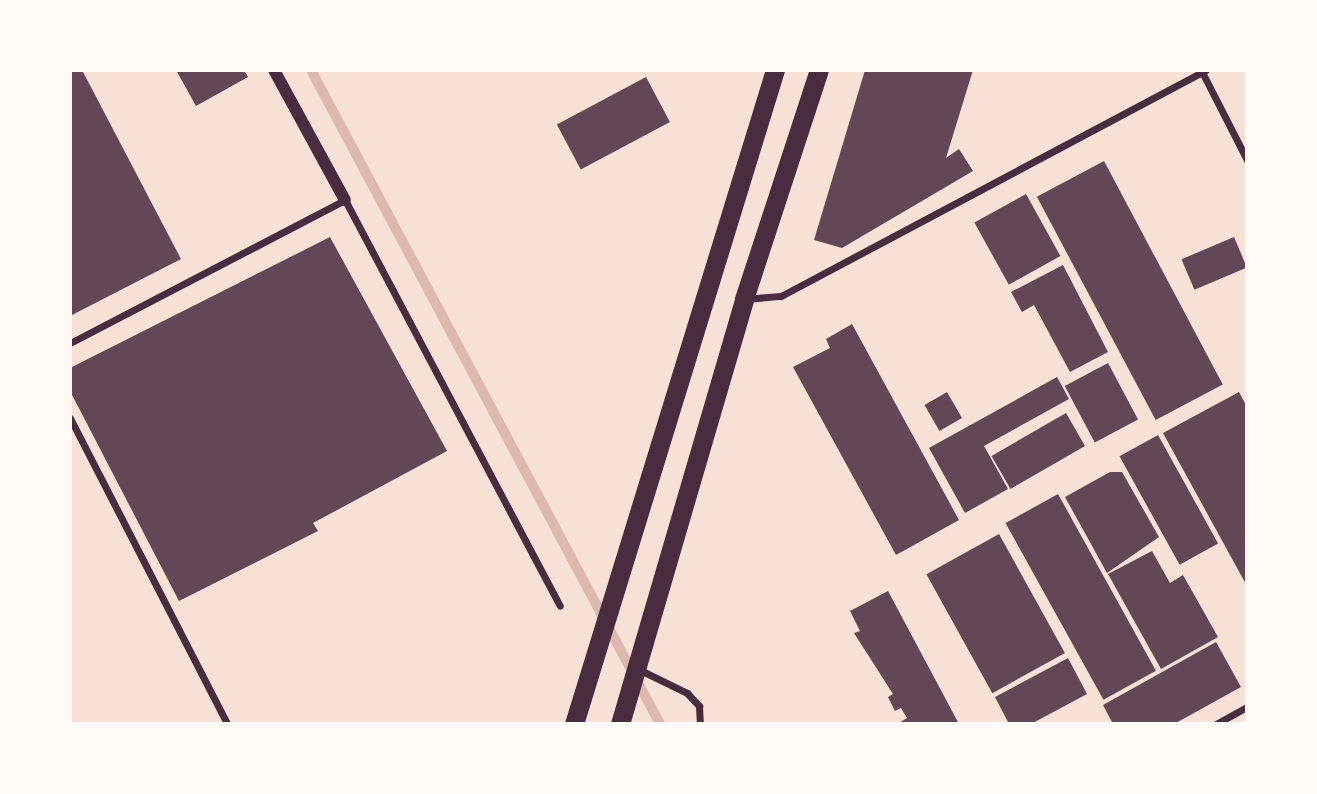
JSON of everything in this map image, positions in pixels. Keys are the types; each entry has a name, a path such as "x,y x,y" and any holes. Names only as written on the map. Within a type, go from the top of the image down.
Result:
{"highway":[{"path":"574,724 611,590 775,70"},
{"path":"620,724 744,299 819,70"}],"street":[{"path":"274,70 560,606"},
{"path":"744,299 781,296 1204,71 1247,160"},
{"path":"70,342 345,200"},
{"path":"70,418 227,724"},
{"path":"636,673 687,693 699,706 700,724"},
{"path":"1216,724 1247,708"}],"building":[{"path":"70,70 82,70 181,259 70,316"},
{"path":"176,70 244,70 248,77 196,106"},
{"path":"865,70 973,70 946,158 959,149 973,171 842,248 814,240"},
{"path":"646,77 670,122 581,169 557,124"},
{"path":"1104,161 1223,384 1156,420 1037,197"},
{"path":"1026,194 1060,256 1009,285 974,223"},
{"path":"330,237 447,451 313,523 318,531 179,601 70,391 70,368"},
{"path":"1234,237 1247,267 1194,290 1182,259"},
{"path":"1063,265 1108,352 1070,372 1034,305 1022,312 1011,292"},
{"path":"852,324 959,520 896,555 793,367 830,348 826,339"},
{"path":"1108,363 1138,420 1095,443 1065,386"},
{"path":"1057,377 1069,399 984,446 1008,489 965,513 929,448"},
{"path":"947,392 962,418 939,431 924,405"},
{"path":"1239,392 1247,407 1247,586 1163,433"},
{"path":"1066,413 1085,446 1011,489 992,456"},
{"path":"1158,435 1218,543 1180,565 1120,456"},
{"path":"1110,472 1122,472 1159,537 1107,573 1065,497"},
{"path":"1058,494 1156,671 1103,700 1006,523"},
{"path":"999,534 1065,653 992,693 926,574"},
{"path":"1152,551 1170,583 1183,575 1218,637 1161,669 1108,574"},
{"path":"888,591 959,724 897,724 907,718 901,708 895,711 888,697 893,694 854,633 860,631 850,611"},
{"path":"1216,642 1241,687 1174,724 1113,724 1103,705"},
{"path":"1068,658 1087,694 1031,724 1009,724 995,697"}],"waterway":[{"path":"311,70 660,724"}]}
